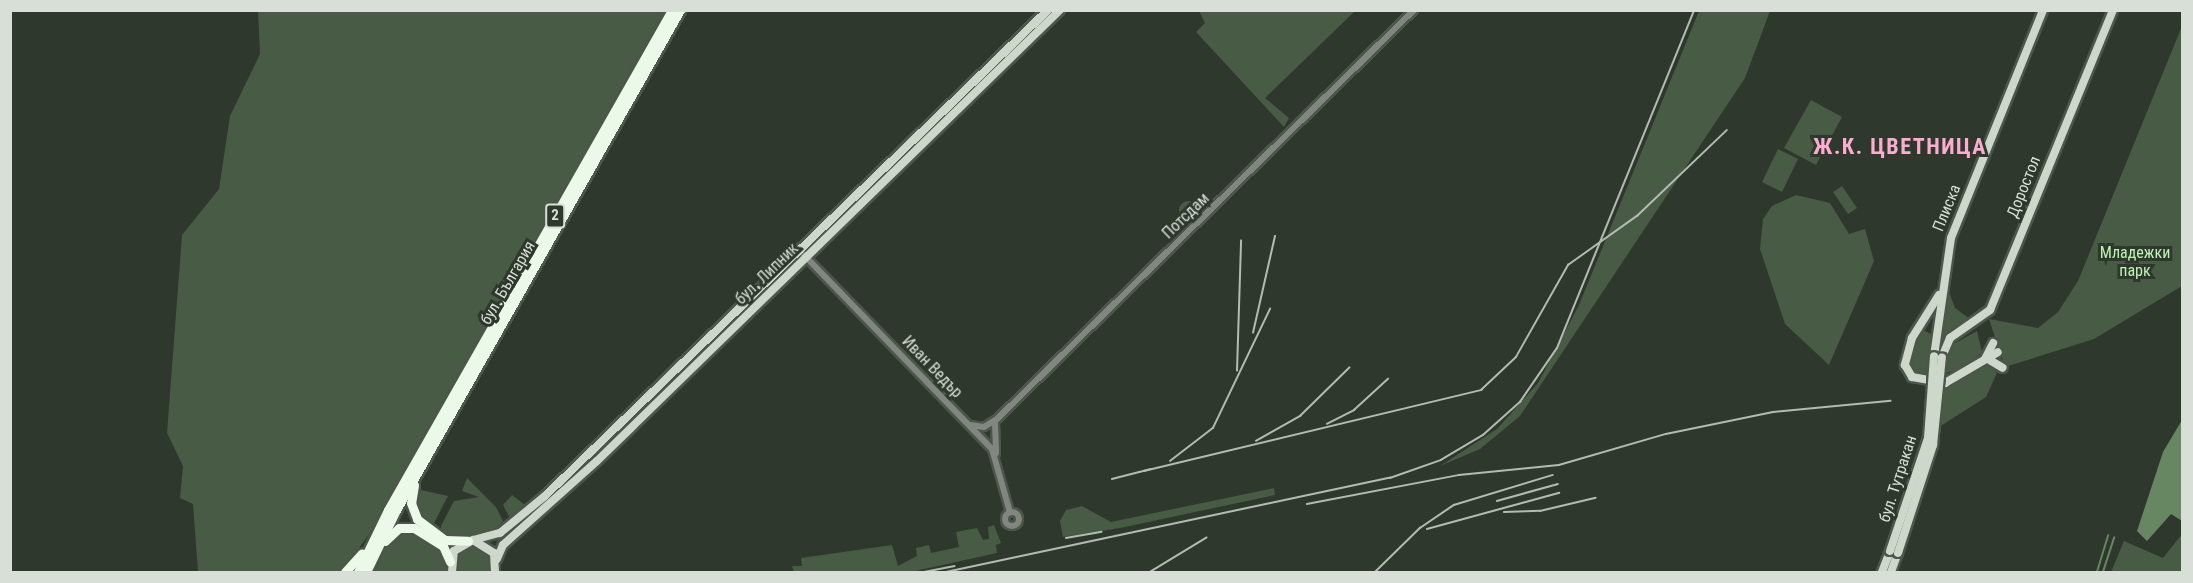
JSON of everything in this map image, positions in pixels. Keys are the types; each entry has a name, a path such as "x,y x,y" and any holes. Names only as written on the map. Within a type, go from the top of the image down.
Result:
{"highway":[{"name":"бул. България","path":"358,573 383,521 672,10"},
{"name":"бул. България","path":"367,570 427,457 680,10"},
{"path":"427,457 411,496 414,516 445,540 470,541"},
{"path":"345,573 383,521"},
{"path":"367,570 389,535 403,527 441,544 451,569"}],"main road":[{"name":"бул. Липник","path":"496,559 503,545 803,254 1048,10"},
{"name":"Плиска","path":"1938,357 1936,328 1951,238 2043,10"},
{"name":"Доростол","path":"1938,357 1950,338 1990,310 2113,10"},
{"name":"бул. Липник","path":"803,254 1058,11"},
{"path":"1940,295 1919,323 1905,365 1916,380 1945,383 1998,352"},
{"path":"1919,323 1936,328"},
{"path":"1985,361 1994,343"},
{"name":"бул. Тутракан","path":"1891,573 1894,552 1928,438 1938,357"},
{"path":"1985,361 2003,368"},
{"name":"бул. Липник","path":"470,541 511,525 644,409"},
{"path":"451,569 470,541 491,547 496,559 495,573"},
{"name":"бул. Тутракан","path":"1882,573 1894,552"}],"street":[{"name":"Потсдам","path":"997,419 1414,10"},
{"name":"Иван Ведър","path":"803,254 970,425 997,457 1010,512"},
{"path":"970,425 984,427 997,419"},
{"path":"997,419 997,457"}],"green space":[{"path":"258,11 666,11 387,509 342,572 198,572 193,504 180,498 183,466 167,433 182,235 219,189 230,116 260,54"},
{"path":"1199,11 1355,11 1265,98 1289,118 1284,127 1196,32 1205,23"},
{"path":"1699,11 1770,11 1745,78 1520,416 1480,449 1440,466 1497,429 1538,383 1579,305"},
{"name":"Младежки парк","path":"2182,26 2182,286 2094,339 2005,367 1989,319 2038,328 2058,312 2078,281"},
{"path":"1811,100 1842,117 1816,165 1784,148"},
{"path":"1778,149 1798,159 1782,192 1762,182"},
{"path":"1842,186 1857,208 1848,214 1833,192"},
{"path":"1796,195 1830,203 1849,234 1865,229 1874,261 1829,365 1785,324 1760,249 1763,219 1772,206"},
{"path":"1188,201 1194,204 1197,210 1194,216 1188,219 1182,216 1179,210 1182,204"},
{"path":"1946,284 1955,308 1970,319 1941,339"},
{"path":"1921,329 1931,334 1928,375 1916,375 1911,364"},
{"path":"1977,331 1982,352 1963,369 1944,373 1948,347"},
{"path":"1985,363 1997,373 1986,397 1936,429 1942,386 1961,381"},
{"path":"467,478 496,507 503,521 490,534 458,539 442,532 441,526 454,501 479,497 462,491"},
{"path":"1274,488 1275,495 1120,528 1063,537 1060,521 1066,510 1082,506 1111,522"},
{"path":"421,490 448,496 433,525 418,514 414,498"},
{"path":"512,495 525,505 512,522 503,505"},
{"path":"994,525 1001,543 996,545 997,553 911,572 794,572 792,566 802,566 801,558 892,545 898,566 917,556 916,548 929,545 931,553 959,547 956,532 977,528 983,540 989,539 988,527"},
{"path":"401,531 417,532 446,554 448,572 373,572 386,542"},
{"path":"2182,534 2182,572 2111,572 2124,541 2163,558"},
{"path":"476,543 492,554 492,572 456,572 458,551"}],"shaded area":[{"path":"2182,420 2182,521 2171,514 2147,541 2137,531 2163,452"}],"waterway":[{"path":"2097,572 2108,536"},
{"path":"2103,572 2114,538"}],"railway":[{"path":"946,572 1390,478 1441,460 1483,435 1520,402 1557,348 1694,10"},
{"path":"1144,471 1481,390 1516,357 1568,265 1637,216 1727,130"},
{"path":"1253,333 1275,236"},
{"path":"1237,371 1241,241"},
{"path":"1170,461 1213,428 1270,309"},
{"path":"1256,441 1300,416 1349,368"},
{"path":"1327,424 1354,410 1388,379"},
{"path":"1307,504 1459,475 1559,465 1666,434 1773,412 1890,401"},
{"path":"1112,479 1151,469"},
{"path":"1375,572 1420,528 1454,505 1553,475"},
{"path":"1497,501 1558,484"},
{"path":"1427,529 1559,493"},
{"path":"1504,512 1540,511 1595,498"},
{"path":"1066,538 1101,532"},
{"path":"1150,572 1206,538"},
{"path":"924,572 954,566"}],"district":[{"name":"Ж.К. ЦВЕТНИЦА","path":"1900,147"}]}
